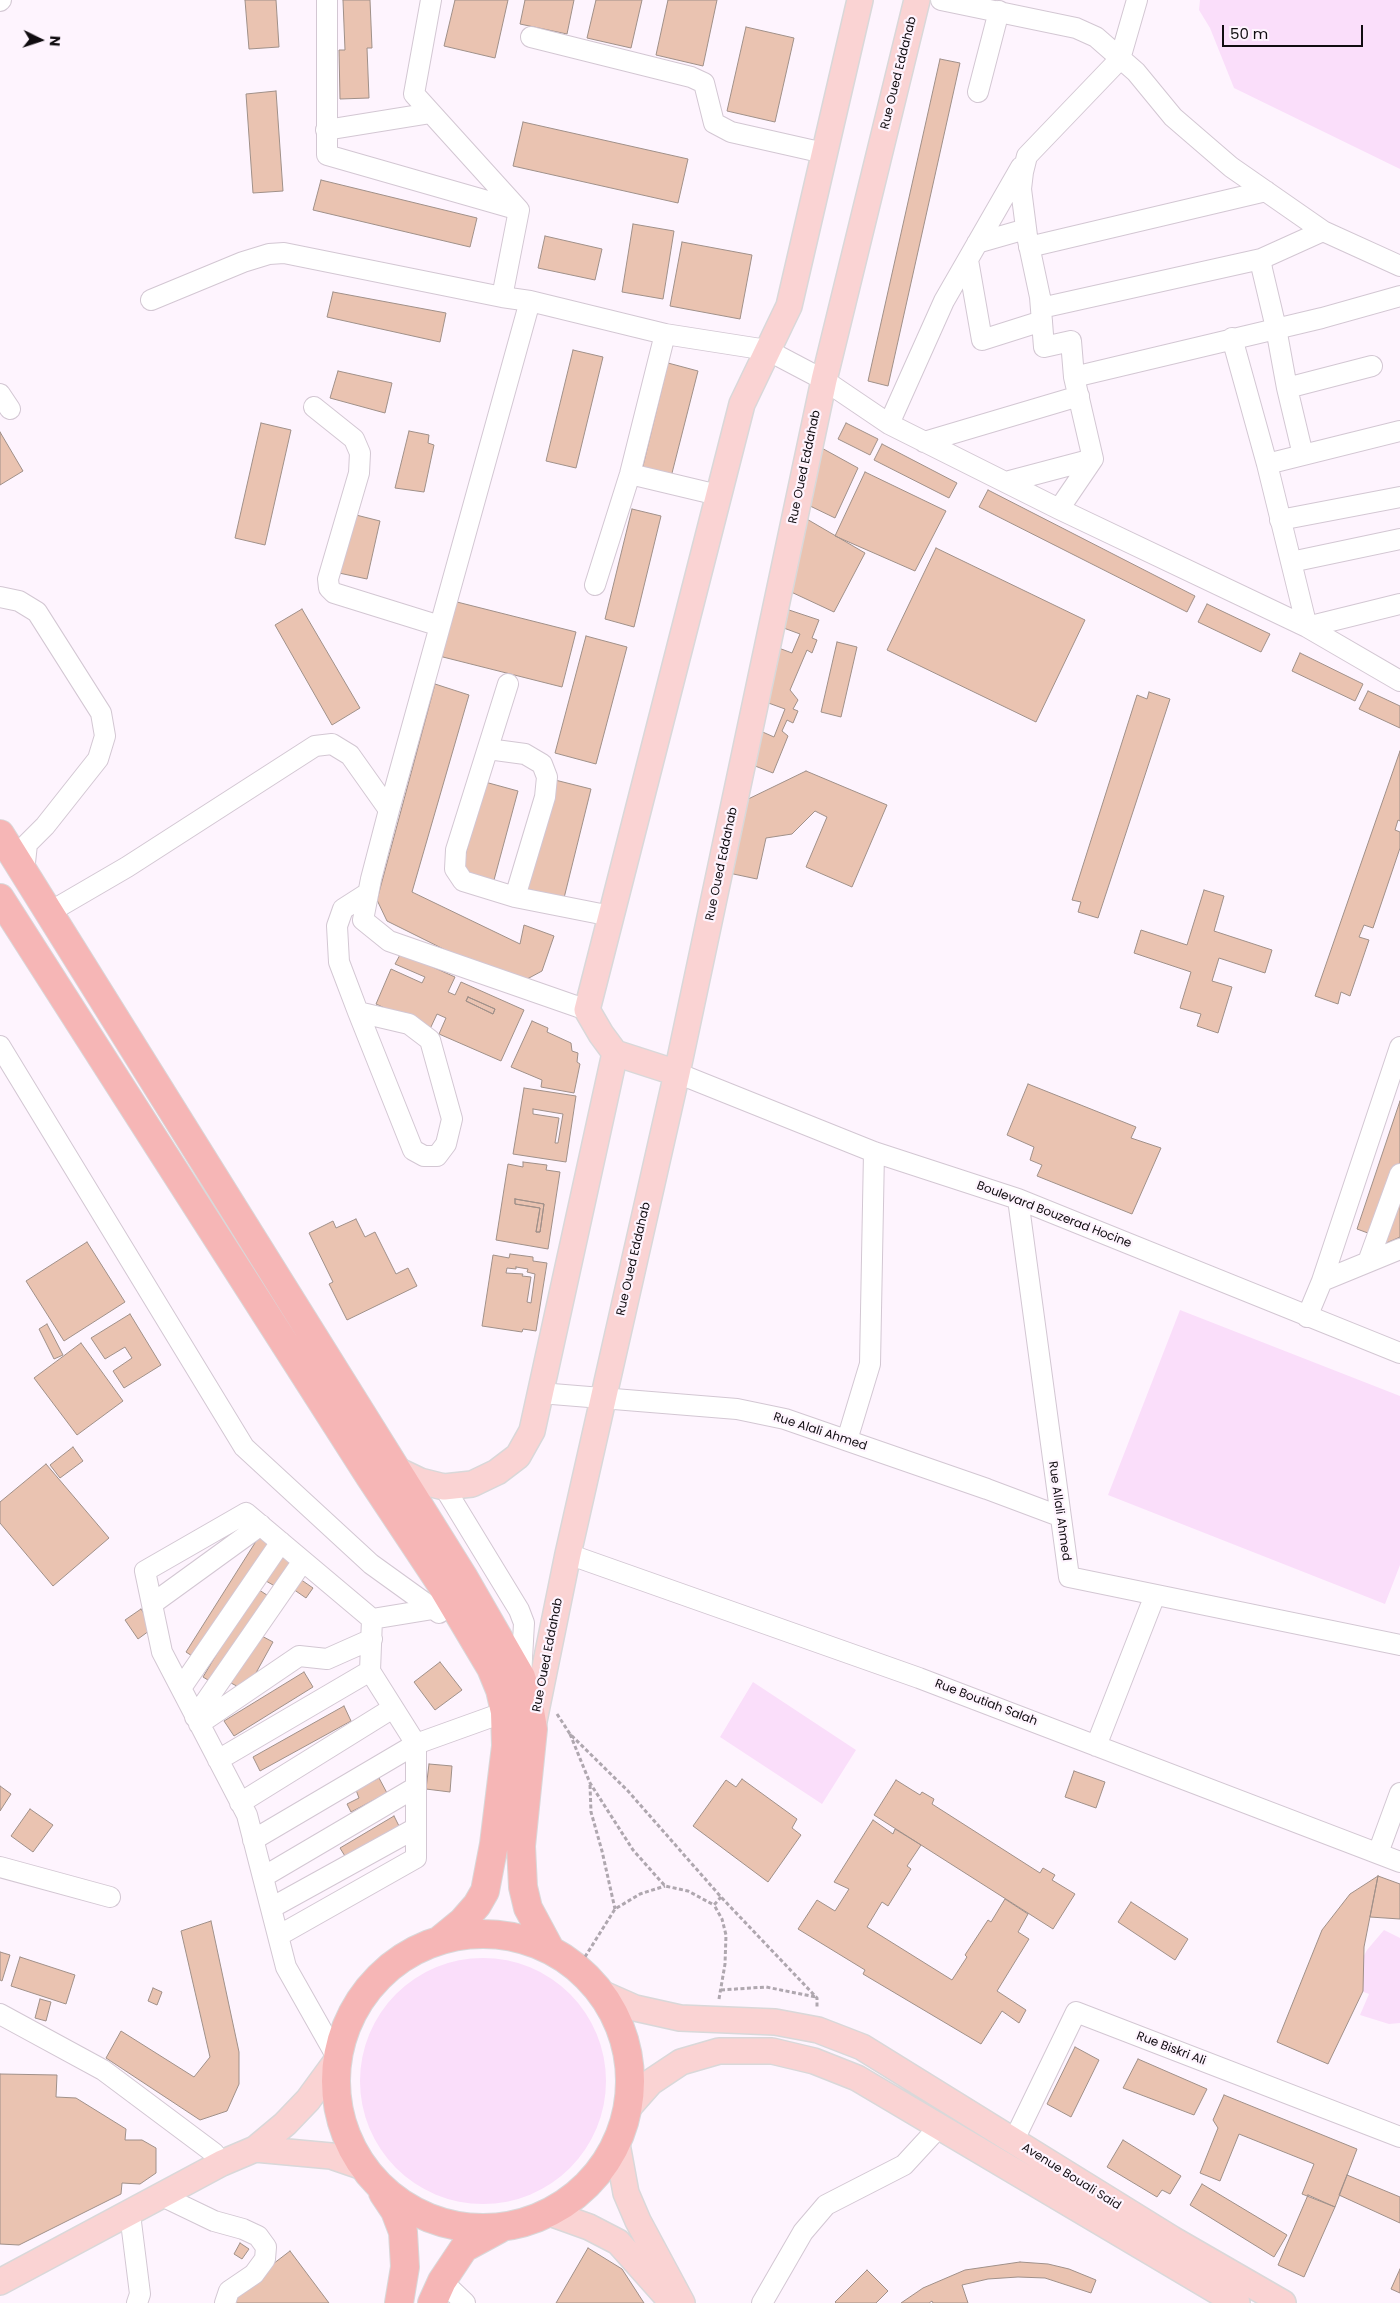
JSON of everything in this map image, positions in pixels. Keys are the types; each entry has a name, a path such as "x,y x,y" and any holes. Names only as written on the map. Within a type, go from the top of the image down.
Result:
{"highway":[{"path":"0,834 531,1683 528,1699 533,1729 521,1846 523,1887 528,1908 550,1949"},
{"path":"1,900 370,1477 441,1584 500,1690 505,1712 506,1746 494,1844 485,1891 477,1905 463,1921 441,1940"},
{"path":"371,2176 414,2212 456,2227 500,2228 526,2223 550,2213 589,2184 617,2144 628,2108 630,2068 621,2028 602,1993 578,1968 550,1949 515,1937 478,1934 441,1940 404,1957 372,1984 350,2019 338,2059 337,2097 346,2134 371,2176 395,2211 403,2232 405,2266 399,2303"},
{"path":"437,2292 464,2248 500,2228"}],"main road":[{"path":"678,1072 615,1053 601,1034 588,1010 742,404 789,306 860,0"},
{"name":"Rue Oued Eddahab","path":"531,1683 568,1554 678,1072 824,380 917,0"},
{"path":"398,1470 420,1481 444,1487 472,1484 497,1472 518,1456 532,1431 615,1053"},
{"name":"Avenue Bouali Said","path":"602,1993 635,2008 680,2018 774,2022 818,2030 862,2047 1271,2300"},
{"path":"628,2108 651,2082 681,2062 719,2051 772,2052 814,2060 856,2078 1237,2303"},
{"path":"0,2282 222,2163 255,2149 308,2100 338,2059"},
{"path":"617,2144 626,2192 638,2222 682,2303"},
{"path":"255,2149 331,2156 371,2176"},
{"path":"550,2213 588,2227 618,2242 673,2303"}],"street":[{"path":"327,0 327,155 519,210"},
{"path":"431,0 414,94 519,210"},
{"path":"941,0 1076,28 1096,36 1120,60 1136,72 1173,117 1231,167 1323,231 1400,266"},
{"path":"889,424 944,301 1027,156 1120,60 1137,0"},
{"path":"978,92 999,11"},
{"path":"531,37 691,77 704,83 714,123 731,132 824,154"},
{"path":"326,130 431,112"},
{"path":"1027,156 1021,189 1027,238 1041,314 1044,347 1071,341 1074,377 1093,459 1059,508"},
{"path":"972,251 1027,238 1266,191"},
{"path":"502,297 519,210"},
{"path":"972,251 982,340 1041,314 1261,259 1323,231"},
{"path":"151,300 243,262 269,254 284,253 502,297 530,300 665,334 767,350 824,380 889,424 1307,627 1400,681"},
{"path":"1261,259 1276,328 1286,388 1303,455"},
{"path":"1074,377 1400,296"},
{"path":"530,300 389,810 363,920 389,941 588,1010"},
{"path":"595,585 630,474 665,334"},
{"path":"1232,338 1267,464 1307,627"},
{"path":"1286,388 1372,366"},
{"path":"924,442 1079,396"},
{"path":"314,407 354,439 360,453 359,473 328,579 329,588 334,593 440,626"},
{"path":"1267,464 1400,431"},
{"path":"1006,482 1093,459"},
{"path":"630,474 718,495"},
{"path":"1280,520 1400,497"},
{"path":"1291,562 1400,539"},
{"path":"0,597 19,601 36,612 101,713 105,736 98,759 45,826 27,844 24,872"},
{"path":"1307,627 1400,604"},
{"path":"508,684 456,850 455,869 463,881 515,897 611,916"},
{"path":"48,913 127,867 315,746 332,744 350,755 389,810"},
{"path":"488,750 525,754 542,764 547,777 544,797 515,897"},
{"path":"358,1012 409,1024 430,1040 452,1119 446,1144 437,1156 424,1156 413,1150 358,1012 339,962 336,926 343,908 368,893"},
{"path":"0,1046 244,1447 372,1564 472,1638"},
{"path":"1307,1317 1322,1281 1400,1047"},
{"name":"Boulevard Bouzerad Hocine","path":"678,1072 874,1152 1018,1199 1307,1317 1400,1352"},
{"path":"847,1440 870,1364 874,1152"},
{"path":"1368,1262 1400,1176"},
{"name":"Rue Allali Ahmed","path":"1018,1199 1068,1577 1400,1644"},
{"path":"1322,1281 1400,1249"},
{"name":"Rue Alali Ahmed","path":"540,1393 737,1409 785,1418 1059,1516"},
{"path":"444,1487 522,1616 531,1683"},
{"path":"278,1936 416,1858 416,1744 370,1671 372,1629 303,1560 246,1513 145,1571 162,1652 247,1815 253,1840 286,1967 338,2059"},
{"path":"152,1604 261,1525"},
{"path":"181,1688 281,1542"},
{"name":"Rue Boutiah Salah","path":"568,1554 919,1678 1400,1862"},
{"path":"197,1720 303,1560"},
{"path":"1096,1746 1155,1595"},
{"path":"197,1720 299,1656 327,1660 372,1629 433,1609"},
{"path":"218,1760 370,1671"},
{"path":"240,1803 393,1708"},
{"path":"253,1840 416,1744 505,1712"},
{"path":"263,1877 416,1787"},
{"path":"1378,1853 1400,1793"},
{"path":"271,1908 416,1828"},
{"path":"0,1868 110,1897"},
{"name":"Rue Biskri Ali","path":"1013,2142 1076,2012 1400,2136"},
{"path":"0,2014 103,2070 214,2153 222,2163"},
{"path":"762,2303 803,2232 826,2205 904,2165 938,2127"},
{"path":"162,2196 214,2220 244,2229 258,2236 266,2247 265,2258 254,2274 229,2291 225,2303"},
{"path":"130,2214 140,2294 137,2303"},
{"path":"437,2292 465,2303"}],"path":[{"path":"531,1683 570,1734 628,1791 721,1897 816,1998 818,2030"},
{"path":"570,1734 590,1783 634,1850 665,1886"},
{"path":"590,1783 590,1812 602,1851 615,1909"},
{"path":"578,1968 615,1909 640,1894 665,1886 688,1891 714,1905 722,1919 726,1935 725,1964 720,1990 766,1987 816,1998"},
{"path":"714,1905 721,1897"}],"shaded area":[{"path":"1200,0 1400,0 1400,169 1234,88 1210,28 1199,10"},
{"path":"1180,1310 1400,1396 1400,1565 1385,1604 1108,1495"},
{"path":"753,1682 856,1750 822,1804 720,1737"},
{"path":"1384,1930 1400,1938 1400,2023 1389,2024 1360,2015 1369,1994 1348,1986 1367,1950"},
{"path":"483,1958 507,1960 530,1967 551,1979 570,1994 585,2013 597,2034 604,2057 606,2081 604,2105 597,2128 585,2149 570,2168 551,2183 530,2195 507,2202 483,2204 459,2202 436,2195 415,2183 396,2168 381,2149 369,2128 362,2105 360,2081 362,2057 369,2034 381,2013 396,1994 415,1979 436,1967 459,1960"}],"building":[{"path":"245,0 276,0 279,47 249,49"},
{"path":"343,0 370,0 372,48 367,48 369,98 340,99 339,50 345,50"},
{"path":"455,0 508,0 495,58 444,46"},
{"path":"525,0 574,0 567,34 520,24"},
{"path":"596,0 642,0 631,48 587,38"},
{"path":"668,0 717,0 703,66 656,55"},
{"path":"746,27 794,38 775,122 727,111"},
{"path":"940,59 960,63 888,386 868,381"},
{"path":"276,91 283,191 253,193 246,94"},
{"path":"523,122 688,159 678,203 513,166"},
{"path":"321,180 477,218 470,247 313,210"},
{"path":"633,224 674,231 663,299 622,292"},
{"path":"545,236 602,249 595,280 538,268"},
{"path":"682,242 752,255 740,319 670,306"},
{"path":"333,292 446,313 440,342 327,317"},
{"path":"573,350 603,357 576,468 546,461"},
{"path":"668,363 698,371 670,481 641,474"},
{"path":"338,371 392,383 385,413 330,398"},
{"path":"261,423 291,430 265,545 235,538"},
{"path":"846,423 878,439 870,455 838,439"},
{"path":"409,431 429,435 428,443 434,445 424,492 395,488"},
{"path":"0,432 23,471 0,485"},
{"path":"882,444 957,483 949,498 874,460"},
{"path":"818,446 858,468 835,518 806,504"},
{"path":"865,472 946,511 915,571 835,536"},
{"path":"988,490 1195,596 1187,612 979,507"},
{"path":"632,509 661,516 634,627 605,619"},
{"path":"352,514 380,521 367,579 339,573"},
{"path":"805,518 865,553 834,612 789,591"},
{"path":"936,548 1085,620 1036,722 887,650"},
{"path":"453,601 576,632 562,687 439,656"},
{"path":"1207,604 1270,634 1261,652 1198,622"},
{"path":"302,609 360,708 332,725 275,625"},
{"path":"786,609 819,620 812,638 817,640 812,653 807,650 790,690 798,700 793,709 798,711 793,723 787,720 782,731 788,736 773,773 750,764 758,730 774,737 785,709 763,701 776,647 792,653 800,634 781,627"},
{"path":"586,636 627,647 596,764 555,753"},
{"path":"837,642 857,647 841,717 821,712"},
{"path":"1300,653 1363,684 1355,701 1292,671"},
{"path":"435,684 469,695 412,892 520,944 524,925 554,936 542,971 516,985 387,921 377,900"},
{"path":"1368,691 1400,706 1400,728 1359,709"},
{"path":"1149,692 1170,699 1098,918 1078,912 1081,902 1072,900 1137,695 1147,699"},
{"path":"1400,751 1400,821 1398,820 1395,830 1400,832 1400,848 1373,928 1364,925 1359,937 1369,940 1350,996 1341,992 1338,1004 1315,996"},
{"path":"806,771 887,805 852,887 806,867 827,817 815,811 792,834 766,838 757,879 724,872 740,803"},
{"path":"555,780 591,789 564,898 527,889"},
{"path":"485,782 518,791 494,880 461,871"},
{"path":"1204,890 1224,896 1214,931 1272,950 1265,973 1219,958 1212,981 1232,987 1218,1033 1197,1026 1201,1014 1180,1008 1191,972 1134,953 1141,930 1187,945"},
{"path":"401,953 455,977 448,992 455,995 461,982 524,1010 501,1061 439,1034 446,1018 437,1014 430,1029 376,1004 391,969 422,983 425,977 395,964","holes":["468,997 495,1009 493,1014 466,1001"]},
{"path":"468,997 495,1009 493,1014 466,1001"},
{"path":"532,1021 548,1028 547,1032 571,1043 572,1051 578,1053 577,1062 580,1064 574,1093 541,1087 542,1080 511,1067"},
{"path":"1028,1084 1136,1127 1131,1138 1161,1148 1132,1214 1037,1176 1042,1165 1030,1160 1034,1147 1007,1135"},
{"path":"524,1088 576,1096 566,1162 513,1154","holes":["533,1109 563,1114 558,1143 555,1143 559,1118 533,1114"]},
{"path":"1400,1101 1400,1164 1376,1236 1357,1229"},
{"path":"523,1162 547,1165 546,1170 560,1172 548,1249 496,1240 508,1164 523,1167","holes":["515,1199 544,1204 540,1232 536,1232 540,1208 515,1204"]},
{"path":"1400,1197 1400,1237 1375,1248"},
{"path":"515,1199 544,1204 540,1232 536,1232 540,1208 515,1204"},
{"path":"356,1219 365,1237 375,1232 396,1274 408,1268 417,1286 347,1320 329,1284 333,1282 309,1233 333,1221 336,1228"},
{"path":"87,1242 125,1302 64,1341 26,1281"},
{"path":"510,1254 533,1257 533,1261 547,1263 536,1331 523,1329 522,1332 482,1326 493,1255 509,1258","holes":["507,1268 528,1269 527,1272 535,1274 531,1303 527,1302 531,1277 522,1276 523,1274 506,1273"]},
{"path":"130,1314 161,1365 124,1388 113,1371 132,1358 125,1347 105,1359 91,1338"},
{"path":"47,1324 63,1355 54,1359 39,1329"},
{"path":"81,1343 123,1401 77,1435 34,1378"},
{"path":"73,1447 83,1461 60,1478 50,1465"},
{"path":"46,1464 109,1538 53,1586 0,1523 0,1502"},
{"path":"260,1535 274,1543 200,1661 186,1652"},
{"path":"281,1553 295,1561 280,1589 266,1581"},
{"path":"300,1579 313,1588 306,1598 293,1589"},
{"path":"256,1588 270,1597 218,1686 203,1677"},
{"path":"141,1609 153,1628 138,1639 125,1620"},
{"path":"258,1634 273,1642 246,1691 231,1683"},
{"path":"440,1662 462,1690 435,1710 414,1682"},
{"path":"304,1672 313,1687 234,1736 224,1721"},
{"path":"344,1706 351,1721 260,1771 253,1757"},
{"path":"429,1764 452,1766 450,1792 426,1789"},
{"path":"1074,1771 1105,1782 1096,1808 1065,1797"},
{"path":"379,1778 387,1793 351,1812 347,1804 359,1798 356,1790"},
{"path":"742,1779 797,1819 792,1828 801,1835 768,1882 693,1826 726,1780 736,1787"},
{"path":"896,1780 920,1795 922,1792 934,1799 932,1804 1040,1873 1043,1868 1055,1875 1052,1880 1075,1894 1053,1929 874,1815"},
{"path":"0,1786 11,1794 0,1811"},
{"path":"30,1809 53,1825 33,1852 11,1836"},
{"path":"394,1816 401,1830 348,1861 340,1848"},
{"path":"873,1820 893,1834 895,1829 921,1845 907,1866 911,1869 888,1906 882,1902 867,1927 952,1980 967,1957 965,1955 988,1920 991,1922 1005,1899 1028,1914 1018,1932 1029,1939 997,1991 1026,2010 1019,2023 1002,2011 981,2044 863,1974 865,1970 798,1929 817,1900 835,1911 849,1889 834,1882"},
{"path":"1378,1876 1364,1947 1363,1991 1328,2064 1277,2042 1322,1930 1350,1894"},
{"path":"1378,1876 1400,1884 1400,1919 1370,1917"},
{"path":"1131,1902 1188,1939 1175,1960 1118,1922"},
{"path":"211,1921 239,2052 239,2084 227,2111 200,2120 106,2058 121,2031 194,2077 210,2057 181,1931"},
{"path":"0,1952 10,1955 2,1981 0,1980"},
{"path":"20,1957 75,1975 66,2004 11,1986"},
{"path":"153,1988 162,1992 157,2005 148,2001"},
{"path":"40,1999 51,2002 46,2021 35,2018"},
{"path":"1075,2047 1099,2060 1071,2117 1047,2104"},
{"path":"1138,2059 1207,2089 1194,2115 1123,2088"},
{"path":"0,2074 57,2075 56,2097 76,2098 126,2129 125,2140 142,2140 156,2148 156,2173 140,2184 122,2183 121,2194 19,2245 0,2244"},
{"path":"1224,2095 1357,2149 1335,2207 1302,2194 1314,2164 1239,2134 1220,2181 1200,2173 1218,2128 1213,2120"},
{"path":"1123,2140 1181,2176 1170,2194 1162,2190 1157,2197 1107,2167"},
{"path":"1347,2175 1400,2197 1400,2223 1339,2195"},
{"path":"1202,2184 1287,2235 1274,2257 1190,2205"},
{"path":"1308,2195 1335,2207 1304,2277 1278,2265"},
{"path":"240,2243 249,2249 242,2259 234,2254"},
{"path":"588,2248 622,2269 644,2303 556,2303"},
{"path":"290,2251 329,2303 228,2303 226,2300"},
{"path":"1020,2262 1048,2264 1069,2269 1096,2280 1091,2293 1045,2278 988,2279 962,2285 968,2303 933,2303 932,2301 929,2303 901,2303 923,2288 965,2270"},
{"path":"1400,2269 1400,2293 1391,2289"},
{"path":"867,2270 888,2291 876,2303 836,2303 835,2302"}]}
